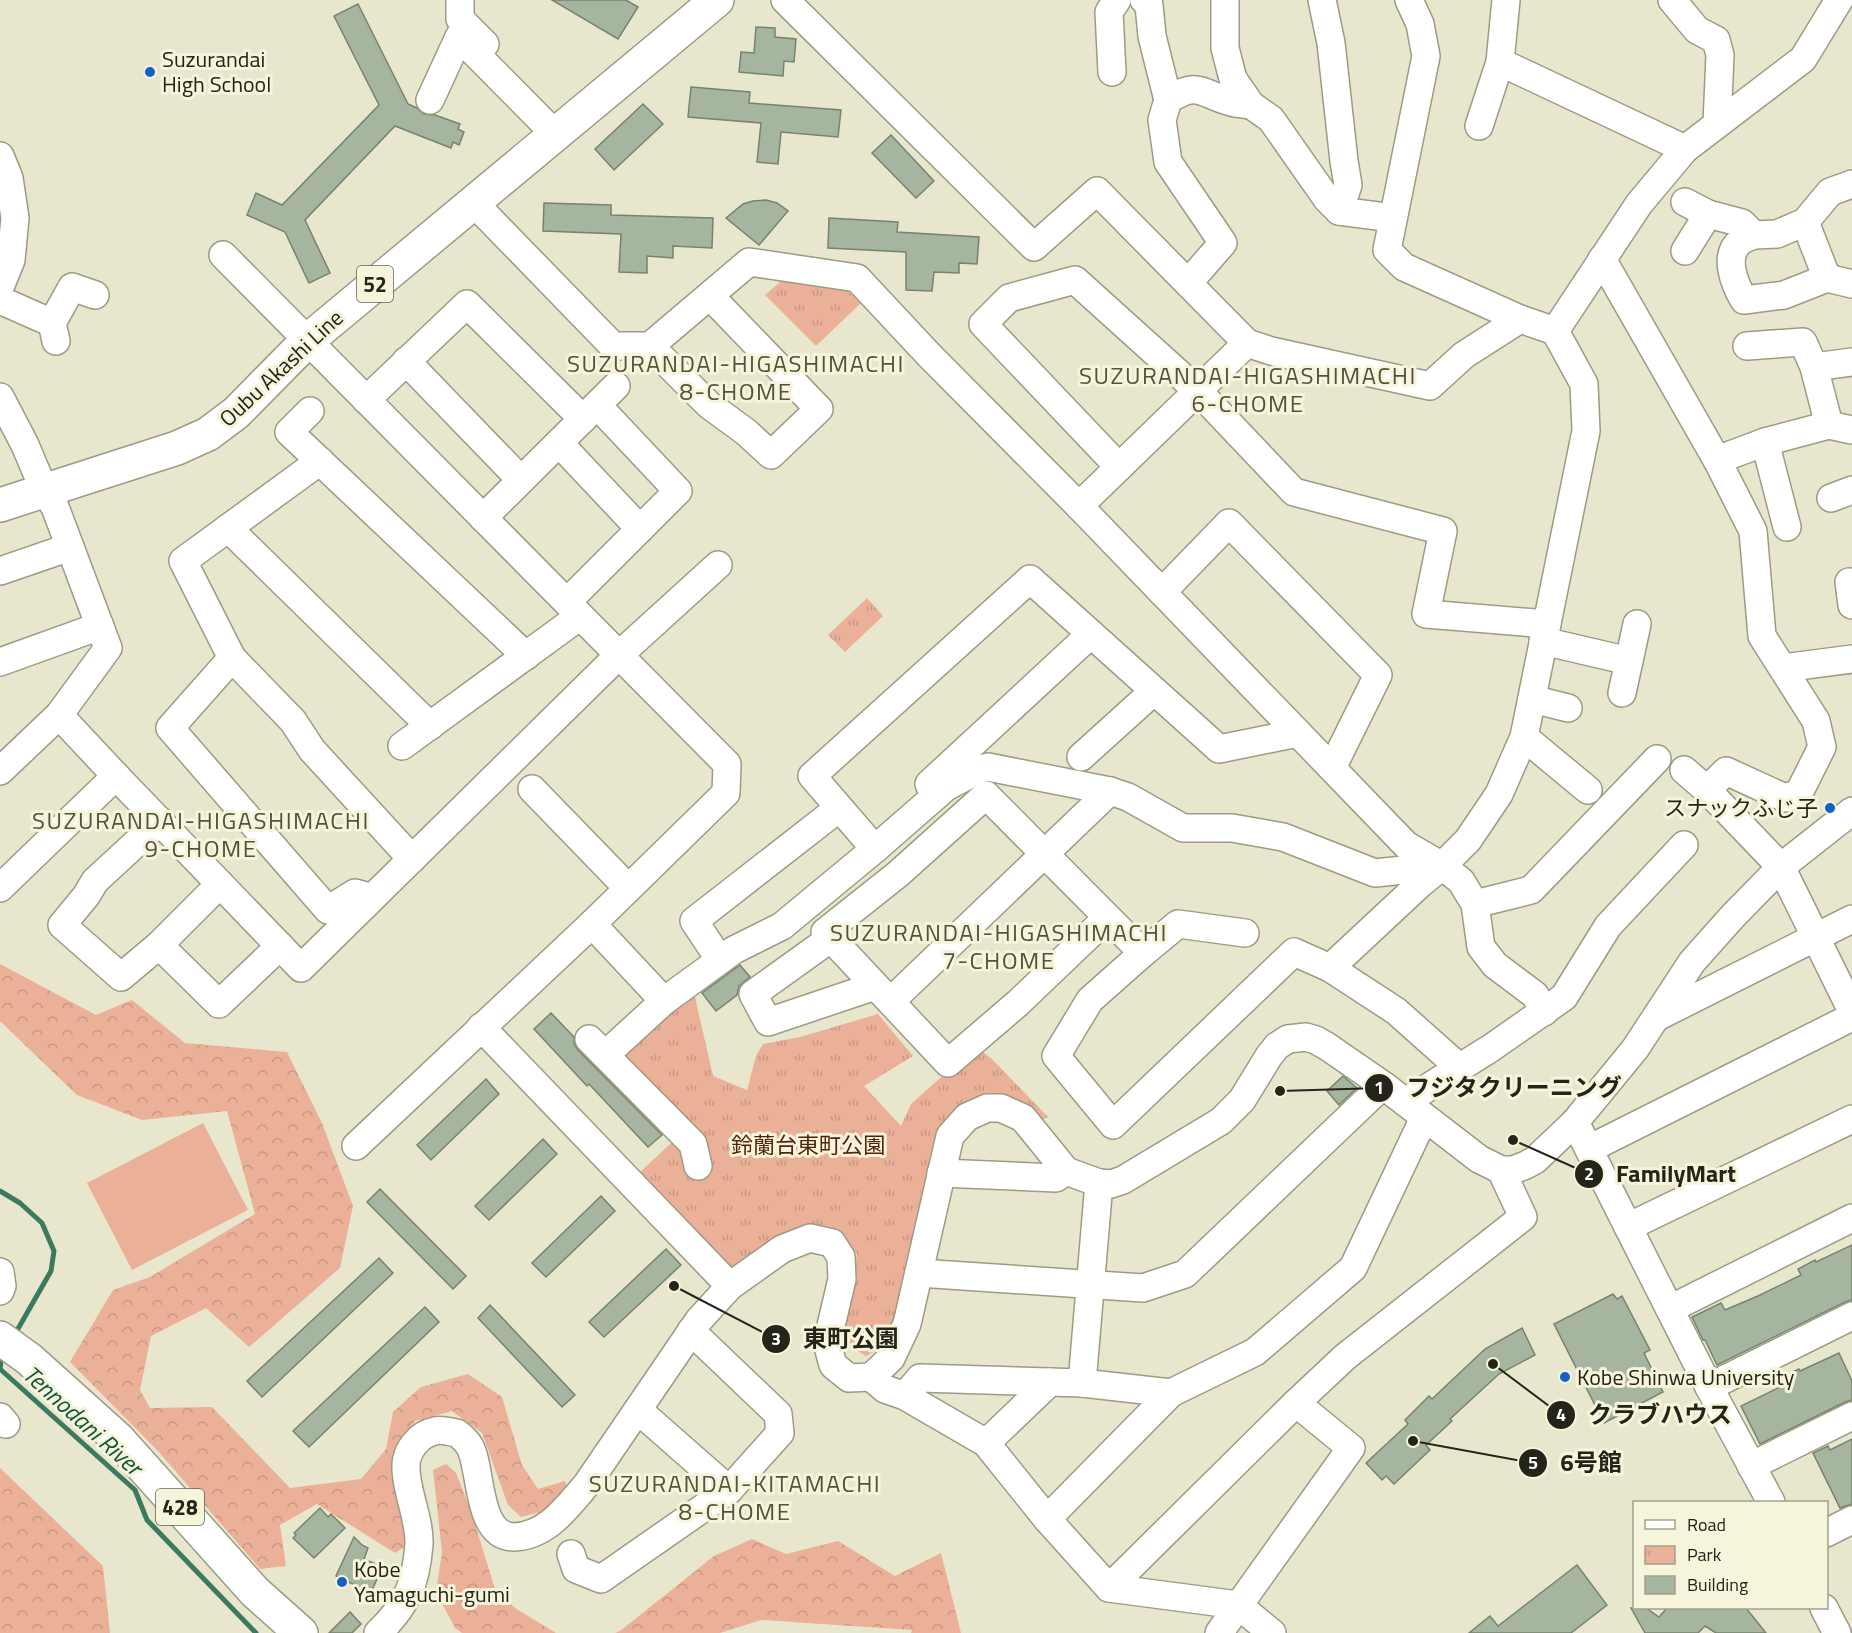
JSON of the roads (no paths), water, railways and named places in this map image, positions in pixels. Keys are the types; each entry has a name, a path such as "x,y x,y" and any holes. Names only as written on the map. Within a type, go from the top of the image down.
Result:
{"main road":[{"name":"Oubu Akashi Line","path":"0,506 177,448 208,435 236,413 308,340 717,0"},
{"name":"428","path":"0,1338 29,1359 118,1439 255,1592 301,1633"}],"street":[{"path":"460,0 460,19 561,130"},
{"path":"785,0 1034,247 1097,191 1247,343 1271,351 1430,386 1464,355 1520,319"},
{"path":"1112,72 1109,12 1117,0"},
{"path":"1144,0 1149,5 1152,36 1168,100 1162,120 1168,162 1223,243 1188,283"},
{"path":"1225,0 1225,48 1233,79 1251,105 1271,118 1328,200 1339,211 1393,218"},
{"path":"1322,0 1331,43 1348,185 1339,211"},
{"path":"1330,968 1420,884 1443,866 1468,840 1499,794 1524,737 1586,431 1584,384 1555,331 1520,319 1404,267 1387,250 1426,56 1420,24 1409,0"},
{"path":"1479,126 1500,62 1506,0"},
{"path":"1672,0 1697,30 1716,40 1720,54 1717,124"},
{"path":"1555,331 1639,204 1684,149 1803,59 1839,0"},
{"path":"430,100 459,37 561,130"},
{"path":"1500,62 1684,149"},
{"path":"1168,100 1182,91 1200,89 1232,103 1251,105"},
{"path":"0,156 9,178 15,218 11,260 0,287"},
{"path":"1805,222 1840,281 1784,295 1744,300 1736,286 1731,257 1739,242 1755,235 1778,234 1805,222 1830,192 1852,184"},
{"path":"473,202 613,346 650,346 749,262 857,278 929,355 1406,845 1443,866 1461,881 1475,904 1481,947 1495,965 1535,995 1544,1012"},
{"path":"1685,251 1697,208 1742,223 1755,235"},
{"path":"223,255 727,764 726,793 592,924 356,1146"},
{"path":"1602,259 1717,460 1753,531 1762,636 1816,721 1822,747 1799,793 1785,798 1726,771 1707,790"},
{"path":"1119,467 983,324 1009,298 1076,280 1198,391 1294,492 1443,531 1426,614 1545,632 1629,661"},
{"path":"0,300 54,332 72,287 95,296"},
{"path":"650,346 708,405 746,432 771,455 819,409 710,296"},
{"path":"366,400 466,304 678,491 640,529 573,609 526,656 402,746"},
{"path":"1717,460 1765,442 1841,428 1803,342 1748,346"},
{"path":"1078,506 1247,343"},
{"path":"406,361 521,480"},
{"path":"1814,367 1852,362"},
{"path":"483,518 616,386"},
{"path":"0,397 25,445 44,490 55,507 108,648 59,715 0,771"},
{"path":"310,411 289,432 526,656"},
{"path":"1765,442 1787,527"},
{"path":"559,443 640,529"},
{"path":"320,461 183,561 232,658 293,721 312,750 412,859"},
{"path":"1162,592 1229,524 1378,675 1332,768"},
{"path":"228,528 430,726"},
{"path":"0,571 70,547"},
{"path":"59,715 301,968 619,656 718,565"},
{"path":"874,849 812,776 1030,579 1219,749 1298,734"},
{"path":"1622,693 1637,624"},
{"path":"0,662 100,626"},
{"path":"935,796 929,784 1091,634"},
{"path":"232,658 170,728 328,910 355,892 372,898"},
{"path":"1782,668 1852,658"},
{"path":"1081,757 1154,691"},
{"path":"1532,699 1568,708"},
{"path":"1524,737 1588,790"},
{"path":"1475,904 1531,890 1657,759"},
{"path":"698,1166 693,1144 597,1047 734,950 782,926 946,787 980,769 988,767 1110,791 1128,797 1183,828 1232,828 1283,837 1375,873 1443,866"},
{"path":"1684,770 1707,790 1781,867 1852,1011"},
{"path":"0,888 116,776"},
{"path":"532,789 628,888"},
{"path":"831,938 753,994 768,1022 883,993 1046,854 1110,791"},
{"path":"1107,918 1018,1003 948,1063 825,932 898,874 986,795 1143,953"},
{"path":"720,960 694,921 839,808"},
{"path":"378,1633 401,1606 411,1589 416,1567 419,1542 405,1467 409,1452 416,1441 436,1430 457,1433 471,1448 481,1498 492,1525 510,1537 525,1536 543,1528 565,1509 598,1468 699,1320 730,1286 782,1249 810,1238 832,1243 841,1257 842,1279 827,1343 833,1365 849,1378 871,1377 891,1358 907,1324 950,1136 967,1117 987,1108 1001,1108 1023,1118 1066,1171 1099,1183 1111,1184 1123,1180 1221,1121 1242,1100 1277,1046 1287,1040 1306,1037 1316,1040 1383,1085 1479,1159 1501,1170 1513,1170 1535,1160 1575,1122 1635,1049 1692,962 1733,916 1781,867 1852,811"},
{"path":"160,821 95,881 86,896 62,925 121,977 159,945 220,884"},
{"path":"1047,1519 1171,1393 1255,1352 1353,1268 1414,1110 1460,1068 1564,997 1608,926 1684,845"},
{"path":"1656,1017 1852,919"},
{"path":"592,924 664,1001"},
{"path":"1245,933 1178,924 1090,1000 1056,1056 1113,1125 1294,952 1330,968 1396,1011 1460,1068"},
{"path":"159,945 219,1004 280,946"},
{"path":"1589,1149 1852,1017"},
{"path":"481,1027 730,1286"},
{"path":"919,1273 1143,1288 1185,1274 1383,1085"},
{"path":"1628,1227 1852,1119"},
{"path":"1575,1122 1709,1387 1770,1501"},
{"path":"1109,1588 1345,1357 1523,1217 1501,1170"},
{"path":"941,1173 1056,1178 1066,1171"},
{"path":"1082,1383 1099,1183"},
{"path":"1670,1309 1852,1218"},
{"path":"0,1272 2,1286 0,1291"},
{"path":"1709,1387 1852,1316"},
{"path":"571,1554 576,1569 601,1579 729,1490 780,1433 778,1414 691,1331"},
{"path":"871,1377 885,1389 904,1396 986,1443 1047,1519 1109,1588 1238,1605 1272,1633"},
{"path":"904,1396 920,1378 1082,1383 1171,1393"},
{"path":"986,1443 1050,1382"},
{"path":"1219,1633 1351,1448 1296,1403"},
{"path":"638,1410 729,1490"},
{"path":"1751,1466 1852,1416"},
{"path":"1828,1532 1852,1520"},
{"path":"1825,1609 1837,1633"}],"waterway":[{"name":"Tennodani River","path":"0,1191 20,1203 42,1223 54,1251 51,1271 15,1334"},
{"name":"Tennodani River","path":"2,1354 0,1369 135,1490 147,1520 256,1633"}],"place":[{"name":"Suzurandai High School","path":"150,72"},
{"name":"スナックふじ子","path":"1830,808"},
{"name":"フジタクリーニング","path":"1280,1091"},
{"name":"FamilyMart","path":"1513,1140"},
{"name":"東町公園","path":"674,1286"},
{"name":"クラブハウス","path":"1493,1364"},
{"name":"Kobe Shinwa University","path":"1565,1377"},
{"name":"6号館","path":"1413,1441"},
{"name":"Kobe Yamaguchi-gumi","path":"342,1582"}],"district":[{"name":"SUZURANDAI-HIGASHIMACHI 8-CHOME","path":"736,377"},
{"name":"SUZURANDAI-HIGASHIMACHI 6-CHOME","path":"1248,389"},
{"name":"SUZURANDAI-HIGASHIMACHI 9-CHOME","path":"201,834"},
{"name":"SUZURANDAI-HIGASHIMACHI 7-CHOME","path":"999,946"},
{"name":"SUZURANDAI-KITAMACHI 8-CHOME","path":"735,1497"}],"park label":[{"name":"鈴蘭台東町公園","path":"808,1145"}]}
